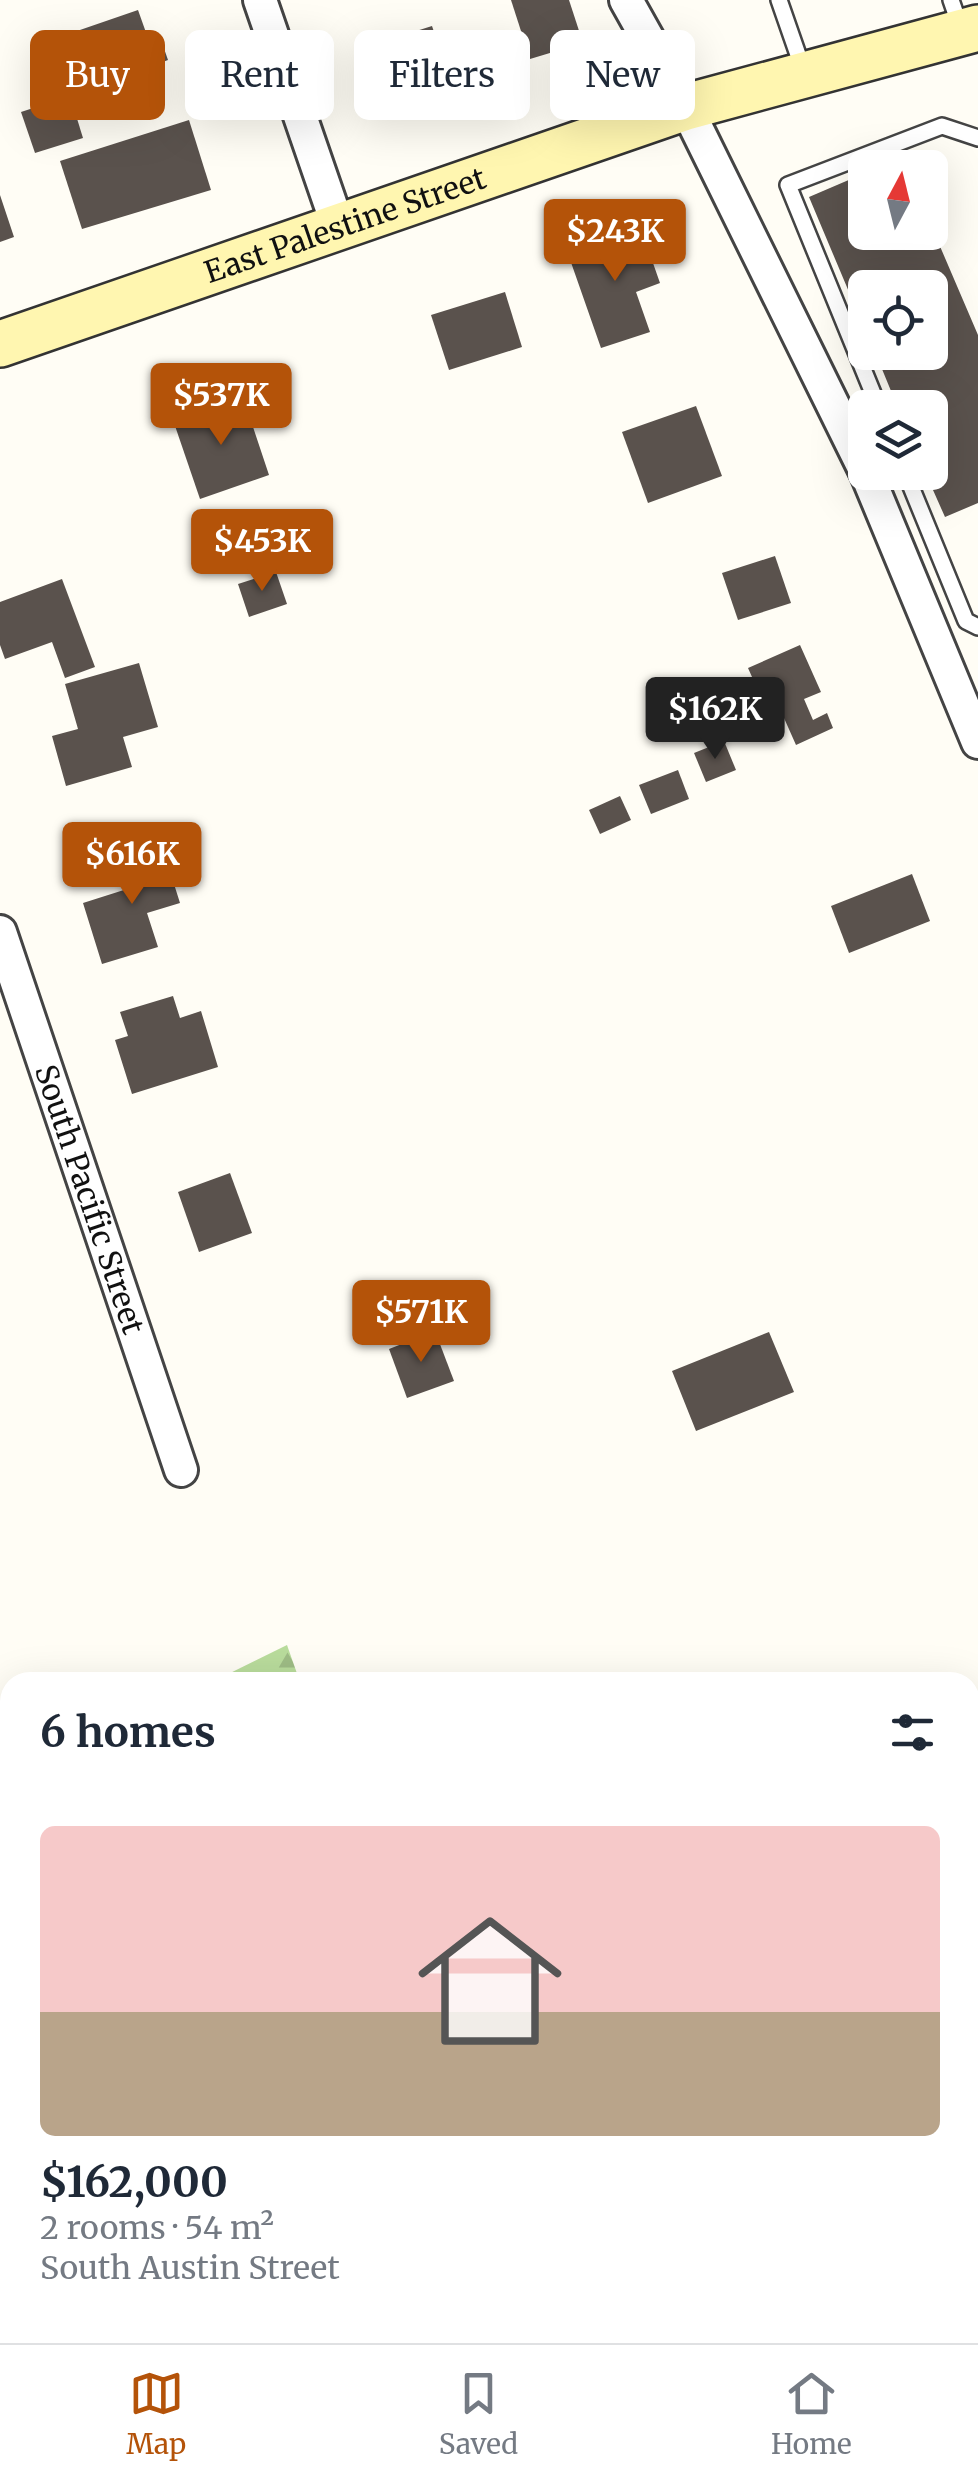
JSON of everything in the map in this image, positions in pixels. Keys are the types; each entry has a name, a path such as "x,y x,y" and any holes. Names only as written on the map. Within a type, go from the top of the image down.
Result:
{"street":[{"path":"260,0 339,229"},
{"path":"626,0 643,30"},
{"name":"East Palestine Street","path":"695,105 805,76 964,20"},
{"name":"East Palestine Street","path":"0,344 649,120"},
{"path":"692,120 848,437"},
{"path":"873,490 978,742"},
{"name":"South Pacific Street","path":"0,932 181,1470"}],"lane":[{"path":"779,0 805,76"},
{"path":"872,390 788,184 942,126 978,138"},
{"path":"912,490 966,621 978,627"}],"green space":[{"path":"287,1645 296,1672 232,1672"}],"building":[{"path":"511,0 569,0 579,30 550,30 550,53 530,59 530,30 521,30"},
{"path":"138,10 145,30 80,30"},
{"path":"30,109 30,120 77,120 83,138 35,153 21,112"},
{"path":"189,120 211,190 82,229 60,161"},
{"path":"848,180 848,250 942,250 978,335 978,503 945,517 933,490 948,490 948,390 891,390 882,370 948,370 948,270 848,270 848,290 809,197"},
{"path":"0,195 14,237 0,242"},
{"path":"640,226 660,283 636,292 650,332 601,348 567,251"},
{"path":"505,292 522,347 449,370 431,315"},
{"path":"243,397 269,475 200,499 173,420"},
{"path":"696,406 722,476 648,503 622,432"},
{"path":"775,556 791,603 738,620 722,573"},
{"path":"276,572 287,604 249,617 238,584"},
{"path":"62,579 95,667 65,678 52,642 5,659 0,645 0,602"},
{"path":"800,645 821,692 804,699 813,720 827,713 833,728 796,745 780,709 769,715 748,668"},
{"path":"139,663 158,727 123,737 132,767 66,786 52,736 78,729 65,684"},
{"path":"724,741 736,770 706,782 694,753"},
{"path":"678,770 689,799 651,814 639,785"},
{"path":"620,796 631,820 600,834 589,810"},
{"path":"162,846 180,903 147,913 158,947 102,964 83,903 127,889 118,859"},
{"path":"912,874 930,921 849,953 831,906"},
{"path":"173,996 180,1018 201,1011 218,1067 132,1094 115,1040 128,1036 120,1012"},
{"path":"230,1173 252,1233 199,1252 178,1192"},
{"path":"435,1331 454,1381 407,1398 389,1349"},
{"path":"769,1332 794,1392 696,1431 672,1371"}]}
